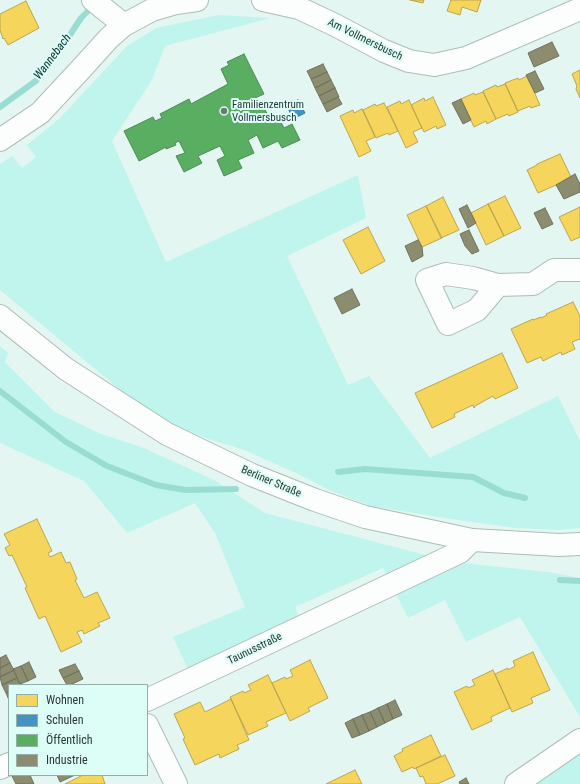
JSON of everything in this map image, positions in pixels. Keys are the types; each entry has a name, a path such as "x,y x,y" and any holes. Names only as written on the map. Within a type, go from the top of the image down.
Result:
{"street":[{"path":"0,140 40,112 109,38 108,12 152,10 176,3 197,0"},
{"name":"Am Vollmersbusch","path":"263,0 299,8 336,25 384,51 409,61 434,65 466,58 580,9"},
{"path":"498,285 533,284 554,270 580,270"},
{"name":"Berliner Straße","path":"0,316 66,369 167,434 232,465 315,500 365,517 472,540 559,545 580,544"},
{"name":"Taunusstraße","path":"148,700 460,552 472,540"},
{"path":"148,727 176,784"},
{"path":"516,784 580,740"}],"shaded area":[{"path":"218,15 270,18 165,46 152,80 112,141 166,262 358,175 366,218 287,256 348,385 369,376 430,458 558,396 580,441 580,528 558,530 516,528 457,520 371,506 329,490 298,474 242,449 211,440 168,423 136,403 0,290 0,164 12,156 22,168 36,157 27,145 60,118 127,46 156,28"},
{"path":"0,346 8,353 5,362 55,412 101,434 144,448 216,481 265,513 433,557 444,564 463,563 548,572 580,578 580,717 520,617 466,642 445,600 408,618 383,568 295,607 302,623 191,675 173,637 245,607 215,533 195,503 127,533 84,481 0,443"},
{"path":"580,740 580,784 516,784"}],"building: Wohnen":[{"path":"410,0 424,0 423,3"},
{"path":"451,0 481,0 477,12 462,7 460,15 447,11"},
{"path":"26,1 39,28 8,45 4,38 3,39 0,30 0,14"},
{"path":"580,70 580,98 572,74"},
{"path":"527,76 540,105 531,108 530,106 518,111 505,83 518,78 519,80"},
{"path":"505,84 518,112 496,119 483,91 496,85 497,87"},
{"path":"483,92 496,119 487,124 486,121 474,127 461,99 474,93 475,95"},
{"path":"433,97 446,125 437,129 436,126 424,132 411,105 424,98 425,101"},
{"path":"409,100 422,128 413,132 418,142 406,148 387,107 400,101 401,104"},
{"path":"384,103 398,131 376,138 363,110 375,104 376,106"},
{"path":"362,109 375,137 366,141 371,151 359,157 340,116 353,110 354,113"},
{"path":"560,154 571,177 538,193 527,170"},
{"path":"505,196 521,228 504,236 488,204"},
{"path":"443,197 459,230 441,238 426,206"},
{"path":"488,204 504,236 486,245 471,213"},
{"path":"426,206 442,238 422,247 407,215"},
{"path":"580,207 580,237 571,241 559,217"},
{"path":"368,227 385,261 361,274 343,240"},
{"path":"573,302 580,316 580,339 572,342 575,349 562,355 561,352 543,361 541,357 527,363 511,329 533,319 541,318 547,315 546,314"},
{"path":"502,353 518,388 495,399 493,396 474,408 473,405 454,414 455,417 432,428 415,393"},
{"path":"37,519 52,551 48,553 50,557 61,552 66,563 70,562 77,579 75,580 84,598 97,592 110,618 98,623 100,626 84,634 82,630 77,632 82,642 61,652 45,616 39,619 25,588 27,587 12,555 9,556 5,548 10,545 4,534"},
{"path":"533,652 550,690 531,698 533,703 512,712 495,674 515,666 513,661"},
{"path":"310,660 328,698 308,708 310,711 290,721 272,683 285,677 286,679 293,676 290,670"},
{"path":"493,670 510,708 491,717 492,721 472,730 454,692 467,686 468,688 475,685 472,680"},
{"path":"268,675 286,713 266,722 268,726 248,735 230,697 243,691 244,693 251,690 248,685"},
{"path":"231,699 249,740 237,745 239,749 220,758 219,754 195,765 174,714 200,702 205,712"},
{"path":"431,735 441,756 414,769 413,767 402,772 394,756 403,751 402,749"},
{"path":"445,755 455,776 437,784 426,784 423,776 420,777 416,768"},
{"path":"355,770 362,784 326,784"},
{"path":"81,776 102,776 105,784 65,784"}],"building: Schulen":[{"path":"298,100 305,113 293,119 287,106"}],"building: Öffentlich":[{"path":"244,54 264,94 237,106 240,112 261,101 269,118 277,115 284,128 292,124 300,140 282,148 278,141 263,148 257,135 248,140 254,153 238,160 242,168 224,176 217,160 225,156 220,146 198,156 202,163 184,172 176,156 185,153 179,141 175,143 176,145 166,149 166,147 139,161 124,131 153,117 155,121 162,118 160,114 189,99 191,104 228,84 221,69 229,65 227,62"}],"building: Industrie":[{"path":"552,42 559,56 534,67 528,53"},
{"path":"323,64 327,72 311,79 307,71"},
{"path":"535,71 544,89 535,93 526,75"},
{"path":"327,72 331,80 315,88 311,79"},
{"path":"331,80 335,88 319,96 315,88"},
{"path":"335,88 339,97 323,104 319,96"},
{"path":"338,97 342,104 327,112 323,104"},
{"path":"461,99 471,120 463,124 452,103"},
{"path":"575,174 580,184 580,192 564,199 556,185"},
{"path":"467,205 476,223 468,228 459,209"},
{"path":"545,208 553,224 542,229 534,213"},
{"path":"469,230 479,251 472,254 465,246 460,234"},
{"path":"418,240 422,247 423,256 412,262 405,246"},
{"path":"352,289 360,305 342,314 334,298"},
{"path":"6,655 10,663 0,668 0,658"},
{"path":"29,662 36,677 28,681 21,666"},
{"path":"10,663 14,670 0,677 0,668"},
{"path":"75,664 79,671 63,678 59,670"},
{"path":"21,666 28,681 20,684 13,669"},
{"path":"14,670 17,678 2,685 0,677"},
{"path":"79,671 83,679 72,684 66,684 63,678"},
{"path":"17,678 20,684 8,684 8,692 6,693 2,685"},
{"path":"395,700 402,715 393,719 387,704"},
{"path":"387,704 393,719 385,723 378,708"},
{"path":"378,708 385,723 377,727 370,712"},
{"path":"370,712 377,727 369,731 362,715"},
{"path":"362,715 369,731 360,735 353,719"},
{"path":"353,719 360,735 352,738 345,723"},
{"path":"12,776 30,776 34,784 16,784"},
{"path":"57,776 73,776 60,782"},
{"path":"466,778 469,784 460,784 459,782"}],"waterway":[{"name":"Wannebach","path":"0,107 37,80 62,47 81,18 94,5"},
{"path":"0,391 66,442 107,466 156,485 185,490 236,489"},
{"path":"338,472 365,469 473,477 504,493 525,498"},
{"path":"560,580 580,581"}],"place":[{"name":"Familienzentrum Vollmersbusch","path":"224,111"}]}
